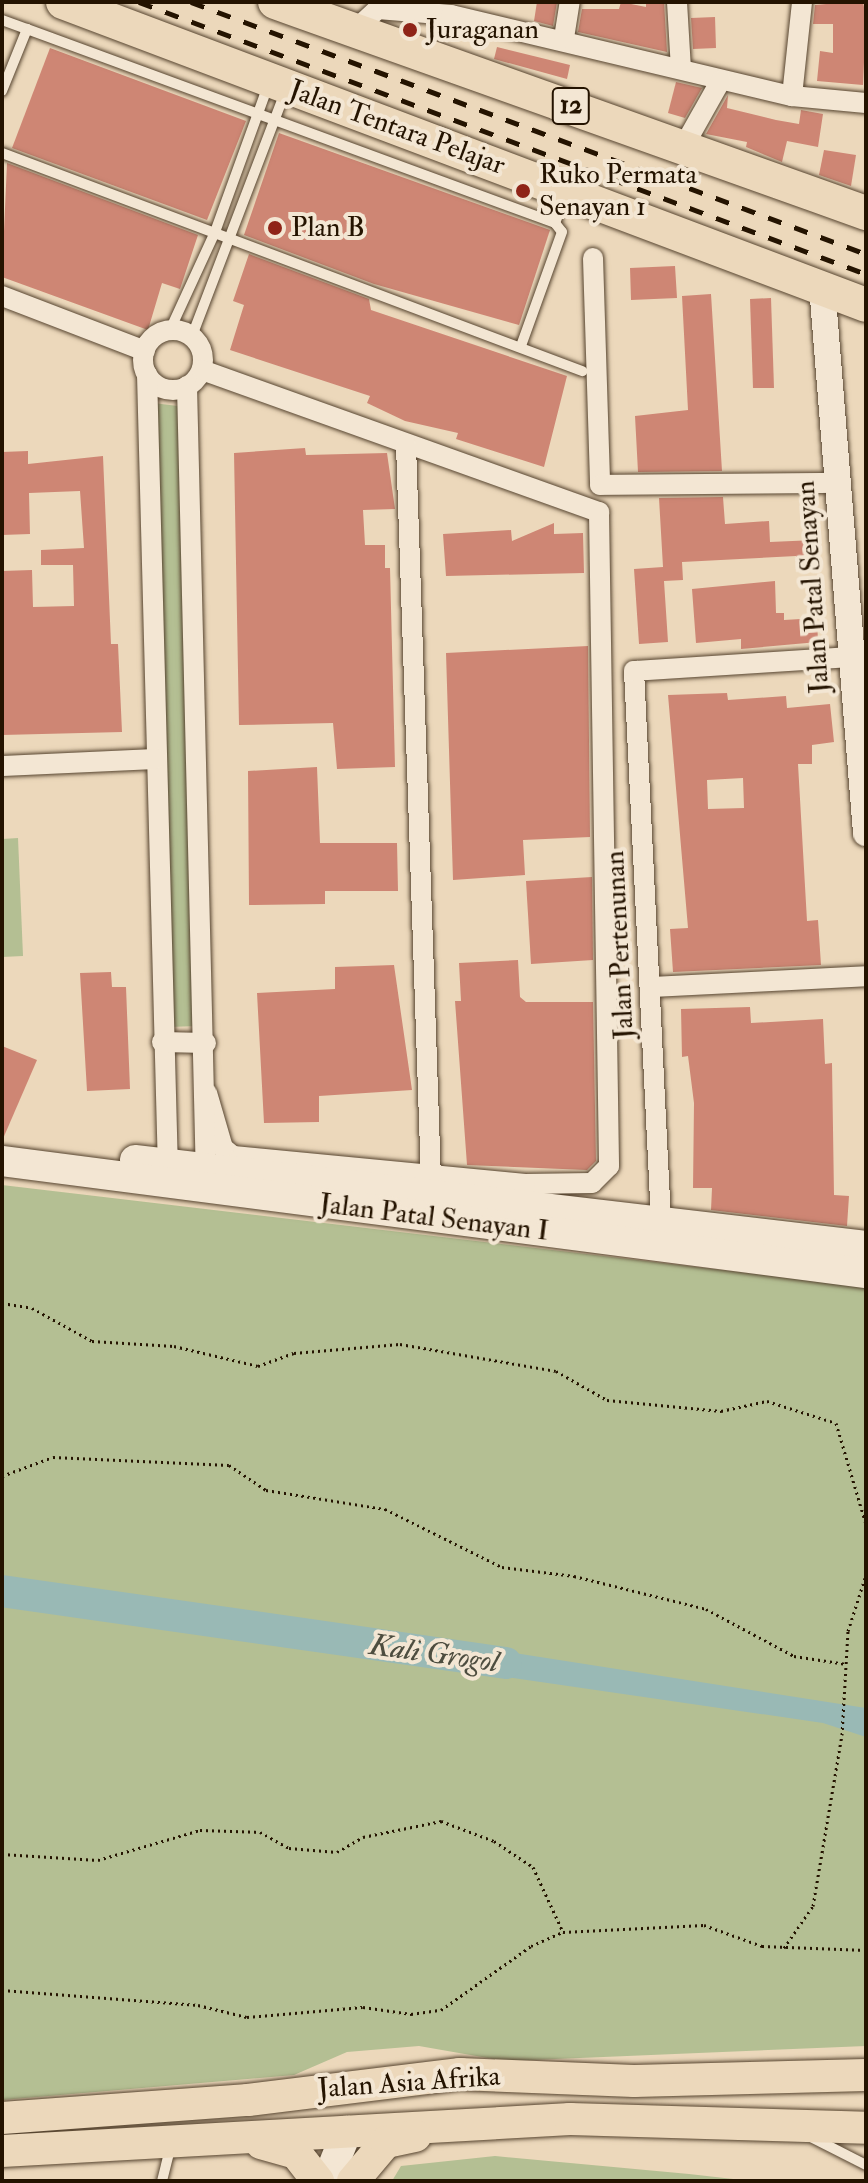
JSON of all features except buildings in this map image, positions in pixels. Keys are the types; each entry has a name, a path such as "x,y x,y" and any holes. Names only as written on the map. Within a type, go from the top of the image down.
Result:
{"highway":[{"name":"Jalan Tentara Pelajar","path":"63,2 278,85 568,190 863,304"},
{"name":"12","path":"275,2 353,32 685,144 866,213"}],"main road":[{"name":"Jalan Patal Senayan I","path":"2,1143 168,1175"},
{"name":"Jalan Patal Senayan I","path":"2,1161 168,1175 866,1273"},
{"name":"Jalan Patal Senayan I","path":"206,1180 661,1221 866,1246"},
{"name":"Jalan Asia Afrika","path":"2,2118 248,2100 419,2077 634,2081 866,2075"},
{"path":"327,2181 356,2125 387,2095 552,2080"},
{"path":"634,2081 584,2097 582,2111 677,2125"},
{"path":"248,2100 334,2105 356,2125"},
{"path":"89,2111 102,2128 89,2144"},
{"name":"Jalan Asia Afrika","path":"2,2151 89,2144 171,2143 356,2125 570,2119 794,2129 866,2128"},
{"path":"351,2181 356,2125"},
{"path":"351,2181 371,2155 407,2136 614,2134 677,2125"},
{"path":"236,2138 296,2153 318,2181"}],"street":[{"path":"564,38 570,2"},
{"path":"677,2 681,69"},
{"path":"792,96 802,2"},
{"path":"353,32 378,9 452,9 721,80 792,96 866,103"},
{"path":"685,144 721,80"},
{"path":"593,258 600,485 838,483"},
{"name":"Jalan Patal Senayan","path":"822,286 849,657 861,723 866,833"},
{"path":"2,296 145,351"},
{"path":"827,336 863,304"},
{"path":"145,351 170,330 192,336 200,346 202,370 187,386 164,389 147,374"},
{"path":"145,351 168,1175"},
{"path":"202,370 599,512 609,1166 603,1177 576,1184 431,1178 233,1156 223,1148 207,1093"},
{"path":"187,386 206,1043 206,1180"},
{"path":"406,445 431,1178"},
{"name":"Jalan Pertenunan","path":"661,1221 636,668 849,657"},
{"path":"2,766 156,759"},
{"path":"652,987 866,976"},
{"path":"162,1042 206,1043"}],"lane":[{"path":"2,20 555,223 562,232 521,346"},
{"path":"2,91 27,29"},
{"path":"170,330 215,232 256,114 278,85"},
{"path":"192,336 234,239 275,120 278,85"},
{"path":"2,153 582,371"},
{"path":"555,223 568,190"},
{"path":"794,2129 866,2165"},
{"path":"162,2181 171,2143"}],"path":[{"path":"2,1303 32,1308 92,1341 174,1346 258,1366 294,1353 400,1344 556,1371 607,1400 721,1411 767,1401 836,1423 866,1524"},
{"path":"2,1476 53,1457 229,1465 266,1490 385,1509 520,1573 574,1576 706,1609 794,1656 846,1664"},
{"path":"784,1948 813,1906 842,1735 847,1693 848,1631 866,1575"},
{"path":"2,1854 98,1860 200,1830 260,1832 289,1848 337,1852 363,1837 441,1821 494,1841 533,1867 563,1932"},
{"path":"2,1990 198,2005 247,2017 363,2007 411,2014 441,2010 531,1946 563,1932 704,1925 784,1948 866,1950"}],"green space":[{"path":"153,403 178,406 197,1026 169,1027"},
{"path":"18,838 23,956 2,957 2,839"},
{"path":"2,1185 866,1287 866,2046 505,2061 419,2046 347,2052 294,2075 2,2100"},
{"path":"495,2156 751,2181 392,2181 401,2166"}],"water":[{"path":"464,1645 866,1708 866,1737 823,1723 459,1670"}],"waterway":[{"name":"Kali Grogol","path":"2,1591 506,1663"}],"railway":[{"path":"139,2 866,274"},
{"path":"191,2 866,254"}],"place":[{"name":"Juraganan","path":"410,30"},
{"name":"Ruko Permata Senayan 1","path":"523,191"},
{"name":"Plan B","path":"275,228"}]}
